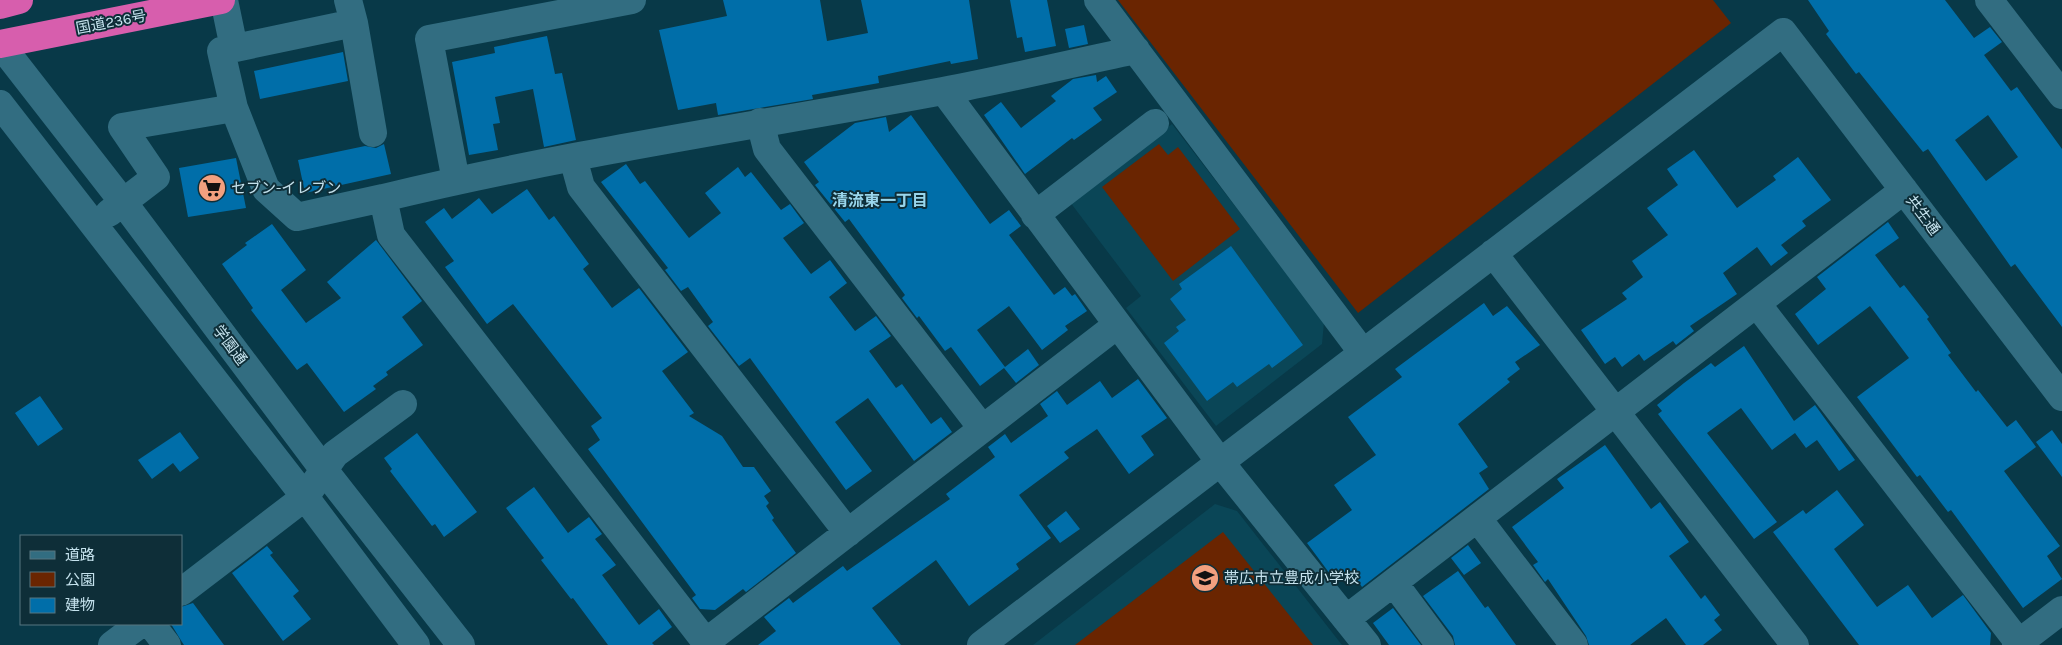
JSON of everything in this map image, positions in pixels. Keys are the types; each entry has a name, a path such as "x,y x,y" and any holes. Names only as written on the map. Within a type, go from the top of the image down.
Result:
{"highway":[{"path":"0,5 18,0"},
{"name":"国道236号","path":"0,44 222,0"}],"street":[{"path":"222,0 234,48"},
{"path":"456,180 428,39 632,0"},
{"path":"1098,0 1363,353"},
{"path":"1989,0 2062,95"},
{"path":"373,132 351,11 220,51 234,108 266,189 297,217 456,180 760,122 944,91 1136,50"},
{"name":"共生通","path":"1492,253 1783,32 2062,397"},
{"name":"学園通","path":"0,44 123,202 324,470 461,645"},
{"path":"944,91 1220,462 1366,645"},
{"path":"0,104 305,497 416,645"},
{"path":"94,225 156,177 122,126 234,108"},
{"path":"760,122 767,149 982,428"},
{"path":"1035,215 1155,123"},
{"path":"573,158 581,187 848,533"},
{"path":"1346,618 1478,519 1904,190"},
{"path":"383,198 391,235 707,644 982,428 1117,326"},
{"path":"981,645 1492,253 1795,645"},
{"path":"1757,304 2017,644 2060,615"},
{"path":"182,591 305,497 335,454 403,404"},
{"path":"1478,519 1574,645"},
{"path":"1394,583 1440,645"},
{"path":"112,645 139,625"},
{"path":"151,625 167,645"}],"shaded area":[{"path":"1172,124 1324,322 1322,344 1216,426 1126,308 1141,296 1070,202"},
{"name":"帯広市立豊成小学校","path":"1215,504 1237,511 1342,645 1033,645"}],"green space":[{"path":"1118,0 1713,0 1731,23 1358,313"},
{"path":"1159,144 1168,155 1178,147 1240,229 1173,281 1102,187"},
{"path":"1223,532 1313,645 1075,645"}],"building":[{"path":"723,0 820,0 827,41 868,33 861,0 969,0 978,59 951,64 950,61 878,76 879,83 812,95 813,99 718,115 716,103 678,110 659,30 727,16"},
{"path":"1010,0 1047,0 1056,46 1025,52 1022,37 1017,38"},
{"path":"1808,0 1945,0 1974,38 1990,27 2002,42 1984,55 2011,91 2017,87 2062,149 2062,327 2015,264 2011,267 1928,149 1923,152 1859,72 1856,74 1826,34 1829,31","holes":["1988,115 2018,157 1986,181 1955,140"]},
{"path":"1084,25 1088,44 1069,48 1065,29"},
{"path":"547,36 555,74 562,73 576,140 544,147 533,89 495,97 500,123 493,124 498,150 469,155 452,62 495,53 494,47"},
{"path":"343,52 348,81 260,99 254,71"},
{"path":"1096,75 1097,82 1106,76 1117,92 1093,108 1102,120 1074,140 1072,138 1025,174 984,115 1001,102 1021,128 1056,101 1051,96 1073,79"},
{"path":"911,115 990,224 1009,210 1021,226 1009,235 1054,295 1065,287 1072,296 1075,294 1087,311 1065,326 1068,330 1042,350 1009,306 977,330 1005,367 1028,349 1039,365 1016,383 1004,368 980,386 951,347 945,351 919,316 917,318 902,298 905,295 849,219 845,222 815,185 819,182 804,162 855,123 886,117 889,132"},
{"path":"384,144 391,174 305,193 298,160 365,146 376,148"},
{"path":"1694,150 1737,208 1776,180 1773,176 1798,157 1831,200 1802,221 1806,226 1781,245 1788,253 1771,266 1757,247 1723,273 1737,294 1690,326 1694,331 1676,345 1673,341 1644,361 1639,354 1622,367 1615,357 1605,364 1581,330 1627,299 1622,293 1643,277 1632,261 1668,235 1647,208 1678,185 1667,169"},
{"name":"セブン-イレブン","path":"236,158 246,208 188,217 179,168"},
{"path":"626,164 640,184 645,181 689,238 721,213 705,193 738,167 745,177 751,172 781,210 790,204 804,223 783,238 811,274 830,260 847,283 829,297 855,331 876,316 891,336 869,351 896,388 902,384 931,424 941,417 952,432 914,461 868,398 835,422 872,471 846,490 750,358 739,366 708,326 713,322 688,287 681,291 665,270 668,268 601,182"},
{"path":"527,189 549,220 554,216 589,264 583,269 612,308 639,288 688,352 662,371 694,413 689,416 722,436 743,467 754,467 771,491 764,496 769,503 766,506 774,518 772,520 796,553 746,592 743,589 715,610 700,609 692,598 696,595 588,449 600,440 591,426 602,418 513,304 487,324 445,267 454,261 425,222 444,208 452,219 479,198 492,214"},
{"path":"1888,222 1899,238 1875,255 1900,288 1904,285 1929,317 1927,319 1951,353 1948,355 1976,392 1978,390 2007,427 2016,420 2036,447 2004,471 2060,546 2047,556 2062,579 2023,608 1951,510 1948,512 1920,475 1917,477 1857,397 1909,358 1870,306 1818,345 1795,314 1826,289 1817,277"},
{"path":"272,224 306,270 281,290 306,323 341,298 327,282 376,240 422,301 402,317 423,345 386,372 388,375 373,386 376,389 344,412 307,363 297,370 251,310 253,308 222,264 247,245 245,243"},
{"path":"1231,246 1303,345 1272,368 1269,364 1237,387 1233,382 1207,401 1164,343 1179,331 1176,327 1186,320 1170,299 1182,289 1179,284"},
{"path":"1484,303 1493,316 1507,306 1540,345 1515,362 1520,369 1507,379 1510,382 1458,424 1488,467 1479,473 1489,489 1362,587 1351,571 1336,582 1307,543 1352,510 1334,485 1376,455 1348,417 1402,377 1395,369"},
{"path":"1744,346 1794,421 1815,405 1855,460 1839,471 1817,440 1806,448 1795,433 1772,450 1741,408 1707,433 1777,522 1754,539 1658,414 1662,411 1657,405 1711,363 1715,367"},
{"path":"1138,379 1167,418 1141,436 1154,455 1129,474 1097,429 1064,452 1069,458 1019,495 1051,538 1016,564 1019,569 969,606 936,560 872,608 901,645 758,645 776,631 764,617 789,598 793,603 843,566 847,571 950,499 946,494 995,457 988,447 1005,434 1011,443 1048,416 1040,404 1057,391 1067,405 1100,381 1112,398"},
{"path":"40,396 63,429 38,446 15,413"},
{"path":"2052,430 2062,444 2062,477 2036,442"},
{"path":"180,432 199,458 180,472 173,463 152,479 138,460"},
{"path":"417,433 477,512 444,537 435,524 432,526 390,471 392,469 384,458"},
{"path":"1605,445 1651,509 1660,502 1689,542 1669,556 1701,599 1705,595 1720,615 1714,620 1722,630 1703,645 1686,645 1666,618 1630,645 1589,645 1586,636 1548,579 1545,582 1533,565 1538,562 1512,527 1564,488 1557,479"},
{"path":"534,487 568,533 589,517 602,534 595,539 616,565 602,575 639,625 659,609 672,627 652,643 654,645 608,645 573,598 571,599 541,560 544,558 506,508"},
{"path":"1837,490 1864,525 1834,549 1877,607 1908,585 1932,618 1963,595 1991,633 1990,645 1859,645 1773,532 1803,510 1806,514"},
{"path":"1066,511 1080,529 1060,543 1047,526"},
{"path":"1468,545 1481,563 1464,575 1451,558"},
{"path":"267,546 273,553 270,555 299,591 293,596 311,619 283,641 232,573"},
{"path":"1458,571 1485,608 1488,606 1516,645 1455,645 1453,636 1423,596"},
{"path":"193,603 224,645 184,645 172,625 182,625 182,607"},
{"path":"1393,608 1421,645 1389,645 1373,623"}],"place":[{"name":"セブン-イレブン","path":"212,188"},
{"name":"帯広市立豊成小学校","path":"1205,578"}],"district":[{"name":"清流東一丁目","path":"880,200"}]}
